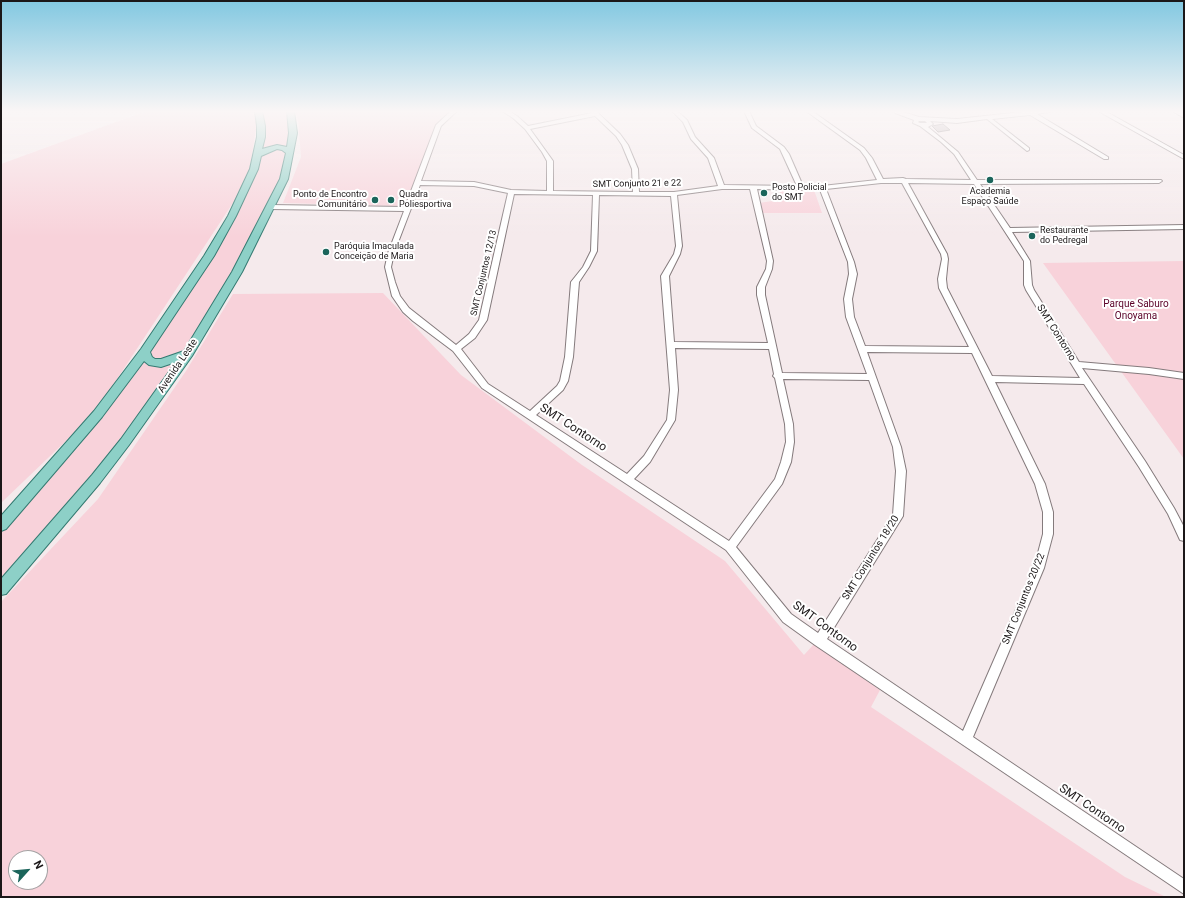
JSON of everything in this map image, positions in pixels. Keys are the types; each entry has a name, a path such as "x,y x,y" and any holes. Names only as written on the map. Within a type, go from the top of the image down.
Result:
{"main road":[{"name":"Avenida Leste","path":"1,589 96,479 125,442 188,353 237,272 271,207 284,179 290,153"},
{"path":"1,525 78,439 145,352 209,256 232,216 248,185 258,154"},
{"path":"145,352 148,359 161,363 170,361 188,353"}],"street":[{"name":"SMT Contorno","path":"429,153 391,253 388,267 396,296 406,310 456,349 485,386 730,547 787,618 1184,887"},
{"path":"545,153 550,161 550,193"},
{"path":"629,153 635,169 636,194"},
{"path":"706,153 711,158 722,187"},
{"path":"785,153 800,187"},
{"path":"865,153 881,180"},
{"name":"SMT Contorno","path":"955,153 977,182 1027,261 1028,285 1030,290 1086,381 1171,511 1184,537"},
{"path":"1098,153 1106,158"},
{"name":"SMT Conjunto 21 e 22","path":"417,183 474,184 511,192 674,194 722,187 822,188 881,180 977,182 1159,181"},
{"name":"SMT Conjuntos 20/22","path":"903,180 944,254 945,260 942,279 943,288 990,379 1040,484 1048,512 1048,534 1039,568 966,739"},
{"path":"730,547 779,481 786,462 790,442 789,424 777,376 761,295 761,287 769,269 770,261 752,187"},
{"name":"SMT Conjuntos 18/20","path":"819,641 898,516 901,471 900,459 863,348 850,317 848,299 853,274 851,262 822,188"},
{"name":"SMT Conjuntos 12/13","path":"456,349 472,336 483,320 511,192"},
{"path":"530,416 560,388 564,381 569,357 575,282 586,267 594,251 596,194"},
{"path":"628,479 647,459 671,420 674,390 665,276 677,254 679,246 674,194"},
{"path":"271,207 408,209"},
{"path":"1008,230 1184,227"},
{"path":"670,345 771,346"},
{"path":"863,348 974,350"},
{"path":"1076,365 1142,370 1184,376"},
{"path":"777,376 872,377"},
{"path":"990,379 1086,381"}],"green space":[{"path":"31,153 252,153 248,180 94,414 1,503 1,164"},
{"path":"258,153 290,153 268,207 186,354 122,440 55,521 1,580 1,531 79,446 150,351 151,357 151,350 237,213"},
{"path":"301,153 428,153 404,205 396,206 283,203 301,157"},
{"path":"780,189 814,190 822,213 760,213 758,203 777,199 780,195"},
{"name":"Parque Saburo Onoyama","path":"1184,261 1184,459 1043,263"},
{"path":"383,293 461,375 582,465 725,561 804,655 814,644 880,690 871,707 1125,877 1166,897 1,897 1,602 98,499 186,371 233,294"}],"place":[{"name":"Academia Espaço Saúde","path":"990,180"},
{"name":"Posto Policial do SMT","path":"764,193"},
{"name":"Ponto de Encontro Comunitário","path":"375,200"},
{"name":"Quadra Poliesportiva","path":"391,200"},
{"name":"Restaurante do Pedregal","path":"1032,236"},
{"name":"Paróquia Imaculada Conceição de Maria","path":"326,252"}]}
